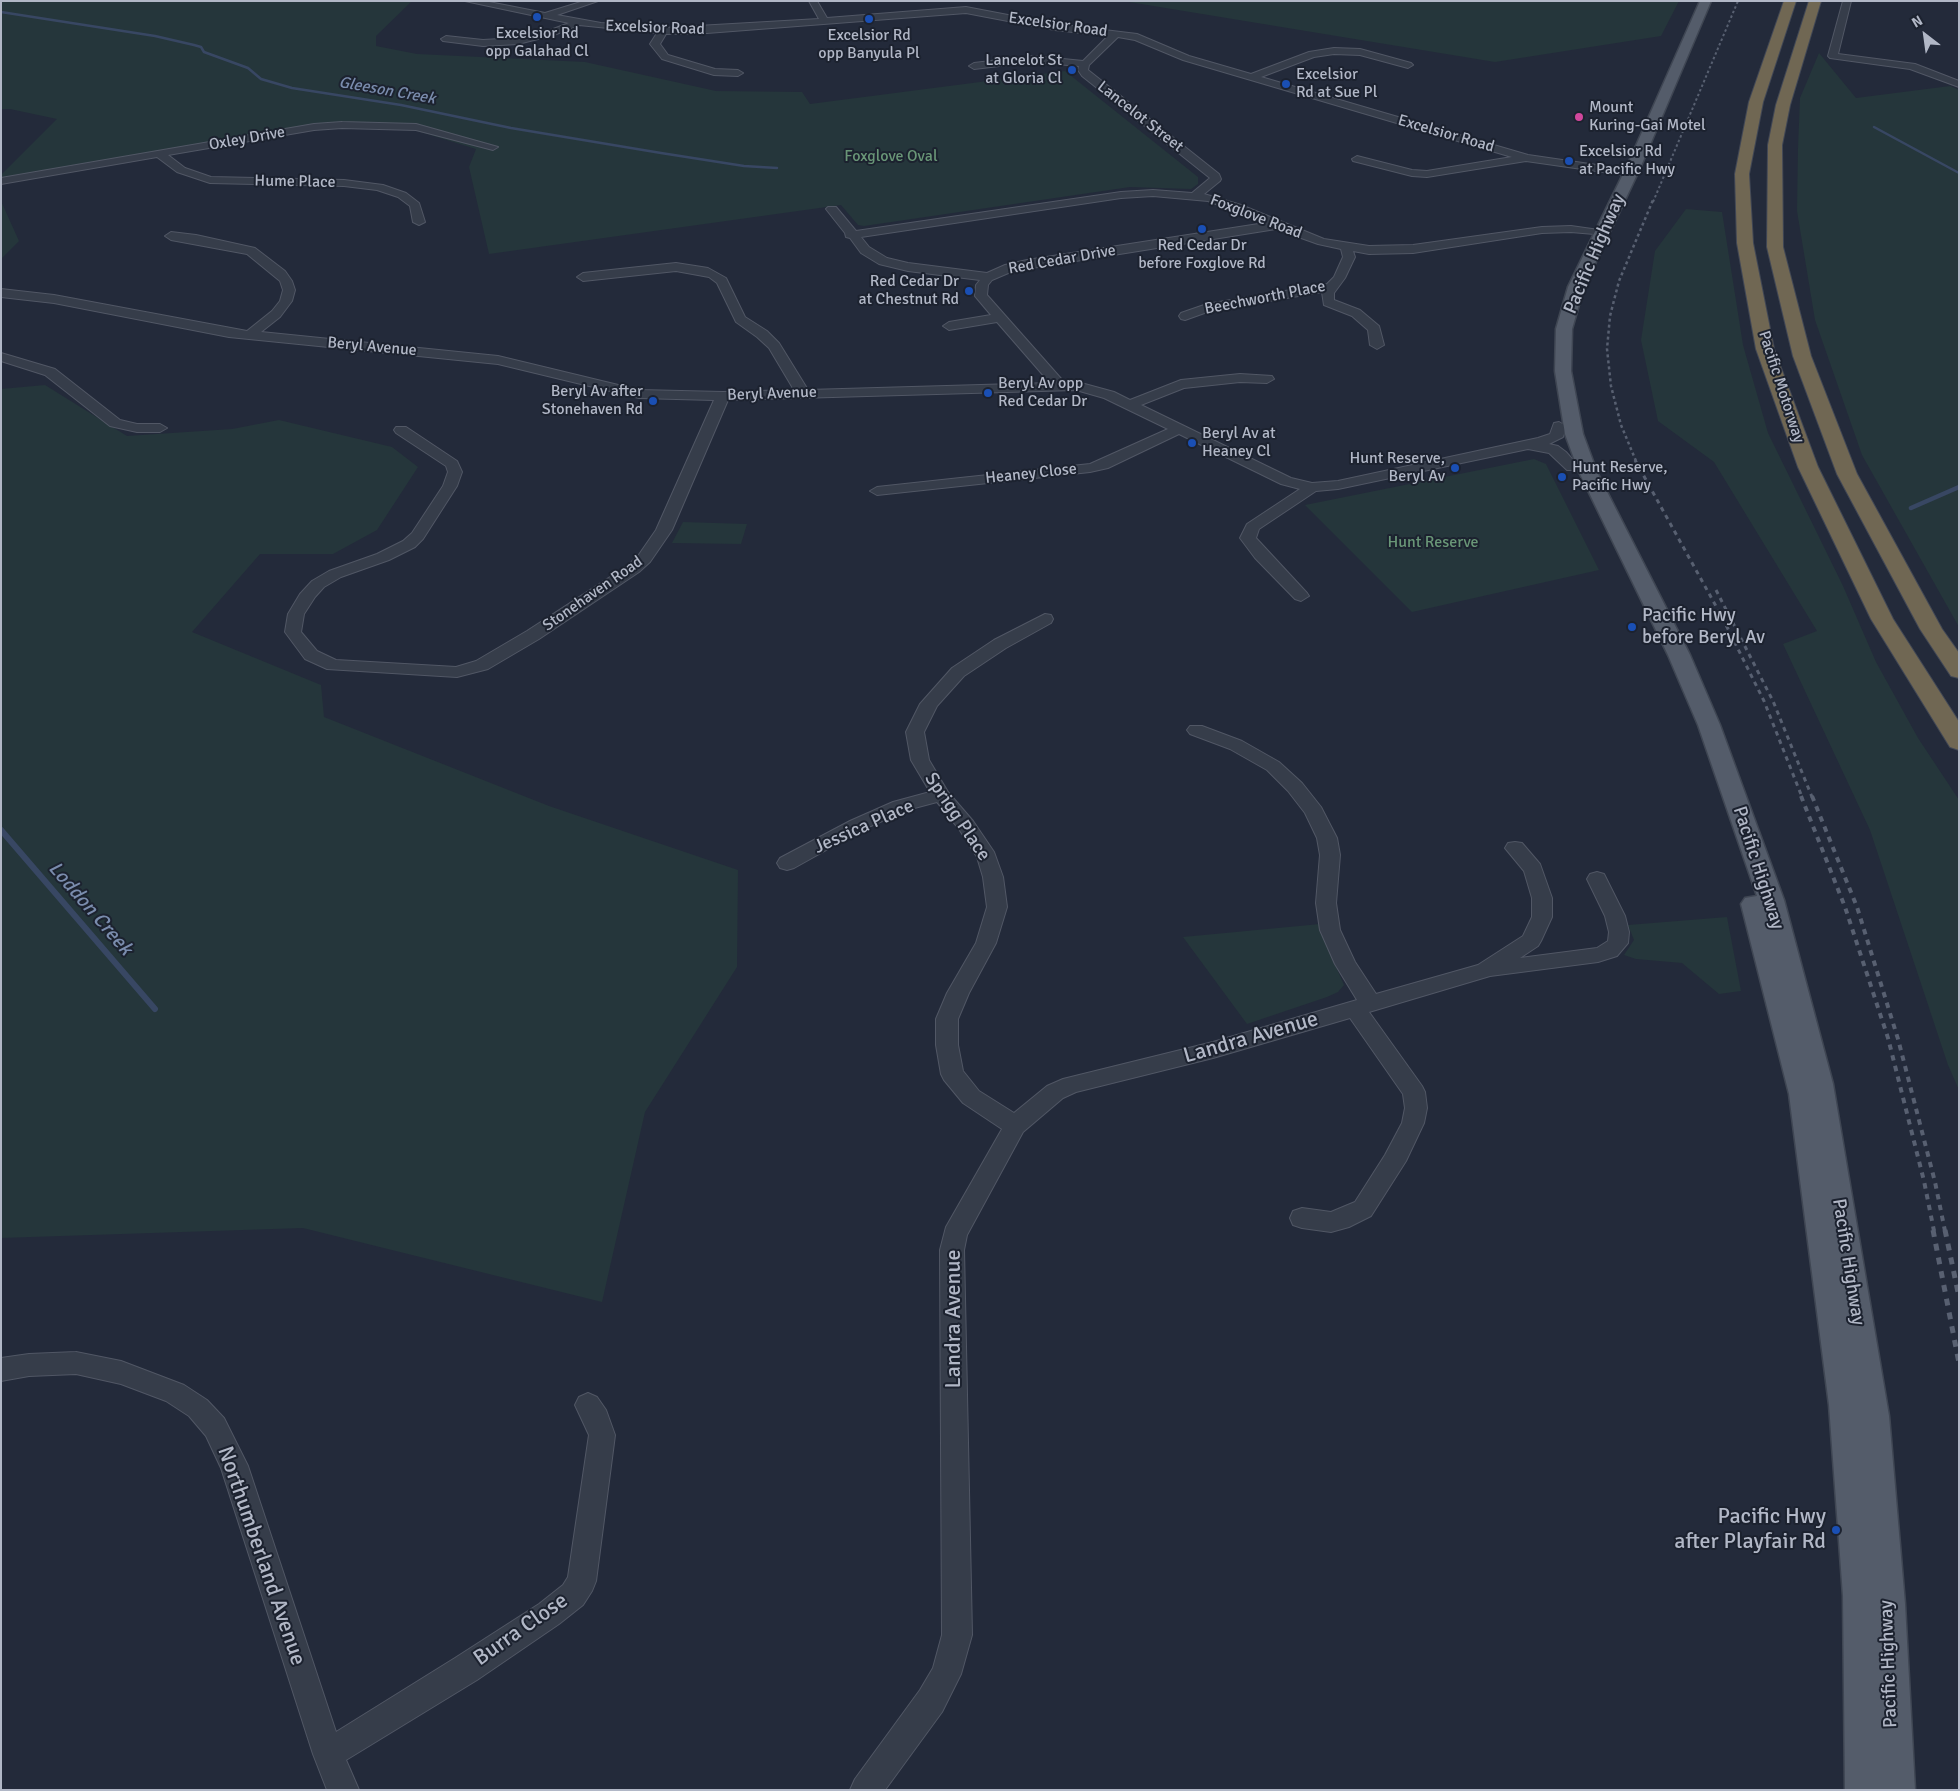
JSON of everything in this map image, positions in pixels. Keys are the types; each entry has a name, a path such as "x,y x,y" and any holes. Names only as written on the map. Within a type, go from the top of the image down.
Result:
{"highway":[{"name":"Pacific Motorway","path":"1790,1 1756,102 1742,174 1745,244 1765,349 1808,467 1882,619 1959,742"},
{"name":"Pacific Motorway","path":"1816,1 1783,105 1775,145 1775,247 1802,356 1847,474 1931,629 1959,671"}],"main road":[{"path":"1645,108 1697,1"},
{"name":"Pacific Highway","path":"1706,1 1630,173 1589,232 1564,329 1562,371 1569,412 1588,472 1679,655 1709,725 1771,900 1819,1084 1872,1416 1887,1604 1894,1790"},
{"name":"Pacific Highway","path":"1567,270 1550,327 1550,370 1559,426 1572,467 1665,658 1693,725 1752,895 1803,1094 1846,1405 1861,1596 1865,1790"}],"street":[{"name":"Excelsior Road","path":"469,1 578,22 663,31 707,30 824,20 960,5 1055,27 1117,33 1142,39 1179,55 1527,158 1630,173"},
{"path":"545,16 594,1"},
{"path":"813,1 824,20"},
{"path":"1847,1 1833,56 1912,66 1959,84"},
{"path":"446,40 483,43 518,41 552,34 578,22"},
{"path":"663,31 654,44 665,58 714,72 738,74"},
{"name":"Lancelot Street","path":"1117,33 1085,64 1082,70 1214,176 1216,179 1196,195"},
{"path":"1252,77 1312,54 1334,51 1360,52 1408,65"},
{"path":"974,66 1033,59 1085,64"},
{"name":"Oxley Drive","path":"1,181 314,127 342,125 379,124 416,127 493,146"},
{"name":"Hume Place","path":"160,154 181,170 210,180 344,183 379,187 402,195 415,206 419,222"},
{"path":"1357,160 1412,173 1427,174 1506,163 1527,158"},
{"name":"Foxglove Road","path":"850,235 1121,195 1167,193 1196,195 1237,207 1322,242 1346,247 1404,250 1526,232 1571,229 1589,232"},
{"path":"832,209 850,235 865,250 883,261 908,267 988,276"},
{"name":"Red Cedar Drive","path":"1059,385 981,296 982,286 988,276 1027,264 1277,225"},
{"path":"171,236 206,241 251,251 281,274 289,290 286,301 276,314 250,335"},
{"name":"Beechworth Place","path":"1185,316 1207,308 1331,286 1339,278 1349,257 1346,247"},
{"path":"583,277 676,267 704,270 713,274 722,281 727,289 740,319 762,334 774,346 803,392"},
{"path":"1331,286 1328,293 1328,302 1356,313 1374,329 1377,345"},
{"name":"Beryl Avenue","path":"1,292 54,299 211,330 498,360 639,394 723,396 1059,385 1100,391 1177,430 1286,481 1312,487 1338,485 1526,446 1556,437 1559,426"},
{"path":"949,326 999,318"},
{"path":"1,357 20,360 50,372 115,423 137,428 160,428"},
{"path":"1130,406 1181,384 1240,378 1267,379"},
{"name":"Stonehaven Road","path":"401,430 449,461 455,472 450,486 418,536 409,544 383,557 335,574 318,584 308,594 296,614 294,632 298,640 311,655 333,664 457,672 482,665 542,630 633,569 644,559 664,530 723,396"},
{"name":"Heaney Close","path":"877,491 1090,468 1103,464 1177,430"},
{"name":"Beryl Avenue","path":"1526,446 1552,449 1562,455 1572,467"},
{"path":"1301,596 1261,555 1248,538 1252,527 1312,487"},
{"name":"Sprigg Place","path":"1015,1126 971,1097 952,1074 946,1045 947,1019 958,993 986,943 997,907 993,877 987,857 966,826 941,795 920,760 915,732 929,704 958,672 1000,644 1045,619"},
{"path":"1196,730 1236,745 1272,766 1295,787 1314,812 1325,831 1330,855 1326,902 1330,930 1363,1005 1414,1092 1416,1108 1412,1122 1394,1160 1363,1209 1348,1217 1331,1222 1302,1218"},
{"name":"Jessica Place","path":"788,862 857,825 900,806 941,795"},
{"name":"Landra Avenue","path":"1485,970 1531,941 1542,917 1542,898 1533,869 1515,848"},
{"name":"Landra Avenue","path":"866,1790 931,1701 946,1674 957,1634 952,1250 955,1234 1015,1126 1035,1107 1055,1092 1071,1084 1213,1050 1485,970 1598,955 1610,951 1618,943 1619,932 1614,916 1597,879"},
{"name":"Northumberland Avenue","path":"1,1370 30,1365 76,1363 121,1373 174,1393 198,1408 215,1427 234,1466 328,1754 343,1790"},
{"name":"Burra Close","path":"328,1754 466,1669 549,1614 573,1595 582,1581 602,1435 597,1419 588,1405"}],"green space":[{"name":"Foxglove Oval","path":"1,1 412,1 376,36 376,46 417,54 585,62 716,91 802,92 810,104 1065,71 1198,177 1198,184 1191,189 1130,187 864,226 858,225 841,205 489,254 469,167 476,149 411,129 319,126 1,180 1,175 57,119 10,109 1,109"},
{"path":"1123,1 1679,1 1661,36 1495,62"},
{"path":"1819,53 1856,98 1950,86 1959,90 1959,627 1862,455 1815,320 1797,211 1800,98"},
{"path":"1,201 19,241 1,259"},
{"path":"1686,209 1722,212 1743,345 1768,433 1843,586 1876,662 1918,738 1959,800 1959,1090 1948,1065 1870,830 1783,644 1817,631 1714,462 1658,421 1641,340 1655,251"},
{"path":"45,385 127,436 232,429 279,420 392,447 418,467 377,530 333,554 260,554 192,632 321,685 324,717 549,806 738,870 737,967 645,1112 602,1302 303,1228 1,1238 1,389"},
{"name":"Hunt Reserve","path":"1534,459 1546,464 1599,570 1412,612 1305,505"},
{"path":"683,522 747,524 741,544 672,543"},
{"path":"1727,917 1741,991 1719,994 1682,963 1636,959 1624,955 1634,940 1628,925"},
{"path":"1320,924 1326,944 1344,985 1338,992 1327,997 1247,1024 1183,937"}],"waterway":[{"name":"Gleeson Creek","path":"1,12 155,36 194,45 201,47 204,52 248,68 261,79 292,88 401,105 511,128 661,153 744,166 777,168"},
{"path":"1874,127 1959,173"},
{"path":"1911,508 1959,487"},
{"name":"Loddon Creek","path":"1,830 155,1009"}],"railway":[{"path":"1653,202 1738,1"},
{"path":"1636,461 1621,425 1611,386 1607,349 1610,316 1619,281 1653,200"},
{"path":"1635,460 1722,617 1764,701 1802,797"},
{"path":"1716,590 1773,701 1812,797"},
{"path":"1801,796 1845,907 1888,1038 1924,1181 1934,1231"},
{"path":"1812,796 1857,907 1898,1039 1935,1182 1945,1231"},
{"path":"1933,1230 1959,1363"},
{"path":"1945,1230 1959,1297"}],"place":[{"name":"Excelsior Rd opp Galahad Cl","path":"537,17"},
{"name":"Excelsior Rd opp Banyula Pl","path":"869,19"},
{"name":"Lancelot St at Gloria Cl","path":"1072,70"},
{"name":"Excelsior Rd at Sue Pl","path":"1286,84"},
{"name":"Mount Kuring-Gai Motel","path":"1579,117"},
{"name":"Excelsior Rd at Pacific Hwy","path":"1569,161"},
{"name":"Red Cedar Dr before Foxglove Rd","path":"1202,229"},
{"name":"Red Cedar Dr at Chestnut Rd","path":"969,291"},
{"name":"Beryl Av opp Red Cedar Dr","path":"988,393"},
{"name":"Beryl Av after Stonehaven Rd","path":"653,401"},
{"name":"Beryl Av at Heaney Cl","path":"1192,443"},
{"name":"Hunt Reserve, Beryl Av","path":"1455,468"},
{"name":"Hunt Reserve, Pacific Hwy","path":"1562,477"},
{"name":"Pacific Hwy before Beryl Av","path":"1632,627"},
{"name":"Pacific Hwy after Playfair Rd","path":"1836,1530"}]}
